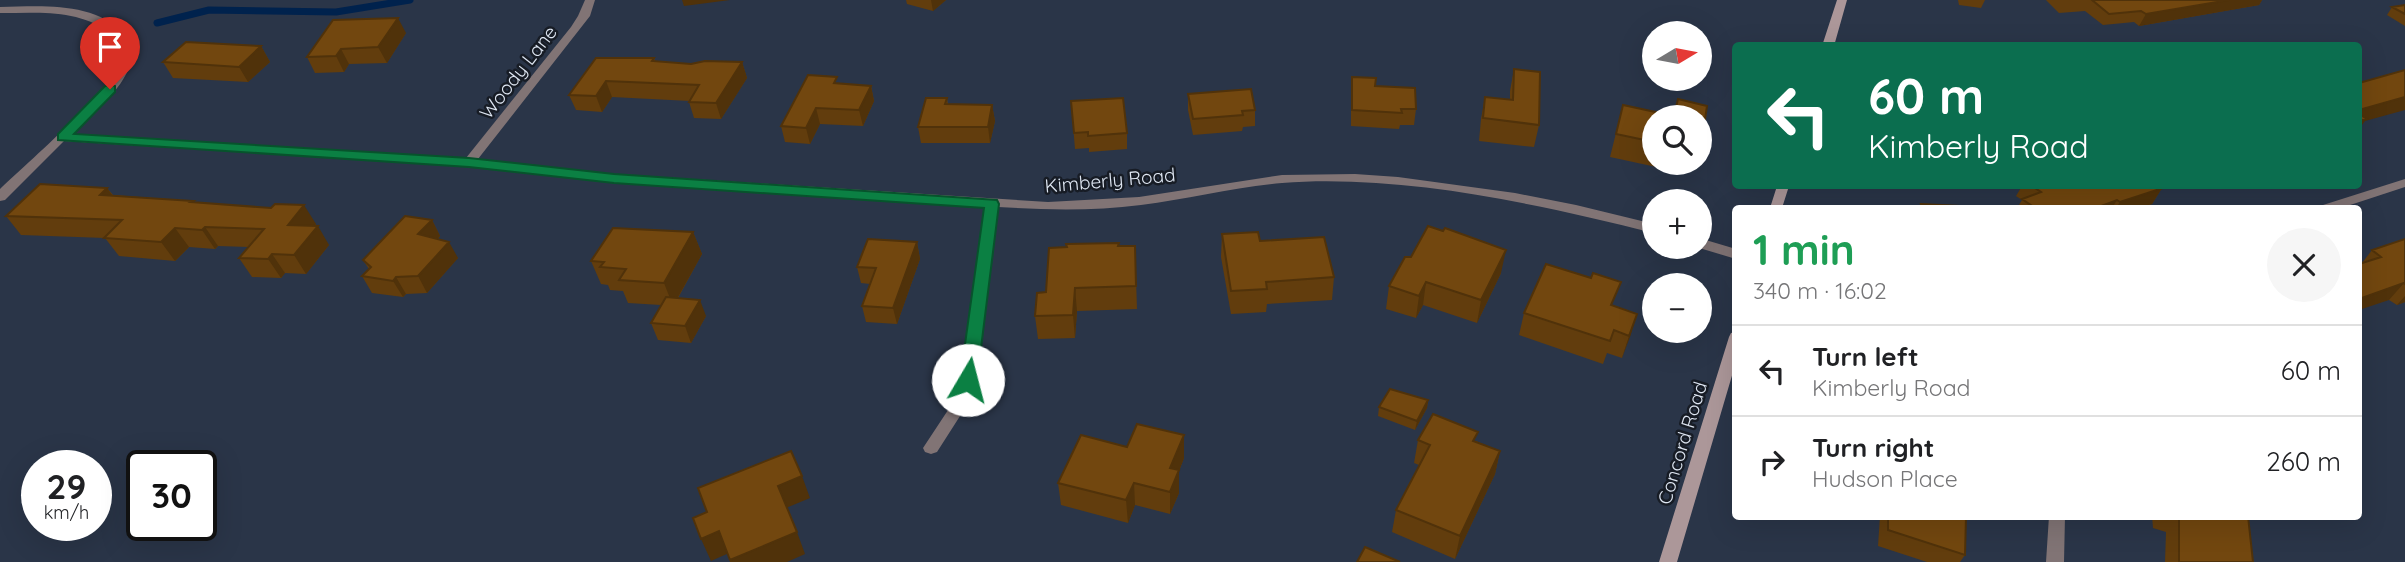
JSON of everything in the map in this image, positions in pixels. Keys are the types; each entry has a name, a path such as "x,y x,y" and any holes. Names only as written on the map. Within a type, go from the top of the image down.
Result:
{"main road":[{"path":"1829,42 1842,0"},
{"name":"Concord Road","path":"1668,562 1732,350"}],"street":[{"name":"Woody Lane","path":"469,162 575,29 590,0"},
{"path":"0,10 81,12 99,19 124,39 128,57 110,89 0,197"},
{"name":"Kimberly Road","path":"63,137 469,162 614,178 992,204 1081,205 1139,201 1282,179 1355,178 1515,197 1642,226"},
{"path":"2337,205 2405,183"},
{"path":"931,448 961,402 968,380 992,204"},
{"path":"1712,247 1732,253"},
{"path":"2054,562 2057,520"}],"building":[{"path":"2092,0 2229,0 2146,14 2141,11 2109,14"},
{"path":"2405,5 2405,14 2392,7"},
{"path":"398,18 378,47 341,49 336,56 307,57 333,20"},
{"path":"186,42 261,46 239,67 163,62"},
{"path":"596,58 654,58 652,61 691,64 705,61 742,62 716,103 689,102 699,85 606,81 596,96 569,95"},
{"path":"1514,69 1540,72 1539,125 1483,118 1485,97 1513,100"},
{"path":"2405,70 2405,97 2362,109 2362,82"},
{"path":"808,75 837,77 834,83 871,86 859,110 816,108 806,128 781,126"},
{"path":"1352,77 1376,78 1375,86 1415,88 1416,109 1401,109 1402,113 1352,110"},
{"path":"1251,89 1255,110 1242,111 1243,115 1193,119 1188,94"},
{"path":"926,98 947,98 945,104 992,105 988,127 918,127"},
{"path":"1123,98 1127,133 1088,136 1088,132 1074,133 1071,101"},
{"path":"1678,99 1703,105 1677,105"},
{"path":"1623,105 1642,109 1642,139 1616,134"},
{"path":"40,184 107,188 100,195 271,208 275,204 304,205 288,225 318,226 294,255 272,254 268,259 239,258 264,229 175,228 161,242 104,238 122,220 6,216"},
{"path":"2036,189 2160,189 2104,205 2031,205 2022,199 2041,192"},
{"path":"405,216 432,220 418,234 449,242 418,276 396,277 393,281 362,276 371,267 363,260"},
{"path":"1428,226 1443,231 1445,228 1506,250 1481,300 1426,282 1419,296 1389,286 1405,257 1411,257"},
{"path":"613,228 693,232 664,283 619,280 626,269 600,267 604,262 591,261"},
{"path":"1258,232 1260,241 1324,237 1334,277 1266,282 1267,289 1231,291 1222,234"},
{"path":"868,239 917,242 893,308 862,306 876,268 857,267"},
{"path":"2405,239 2405,284 2362,298 2362,263 2381,257 2372,250"},
{"path":"1119,243 1118,246 1135,246 1136,286 1075,288 1073,315 1035,316 1037,293 1046,292 1049,248 1067,247 1066,244"},
{"path":"1546,264 1591,278 1593,273 1621,282 1611,305 1637,314 1629,336 1614,330 1610,341 1524,313"},
{"path":"666,297 700,300 685,326 651,323"},
{"path":"1390,389 1428,400 1417,421 1379,407"},
{"path":"1433,414 1478,432 1473,441 1500,451 1460,536 1396,510 1430,445 1418,440"},
{"path":"1137,424 1184,435 1170,468 1179,470 1170,492 1134,483 1126,500 1058,483 1081,435 1127,447"},
{"path":"791,451 802,476 778,486 797,532 730,560 719,531 701,539 693,518 707,512 698,488"},
{"path":"1888,520 1966,520 1965,555 1888,530"},
{"path":"2179,520 2248,520 2253,562 2179,562"},
{"path":"1365,547 1400,562 1357,562"}],"waterway":[{"path":"157,23 209,10 336,12 410,0"}],"route":[{"path":"110,89 63,137 469,162 614,178 992,204 968,380"}]}
